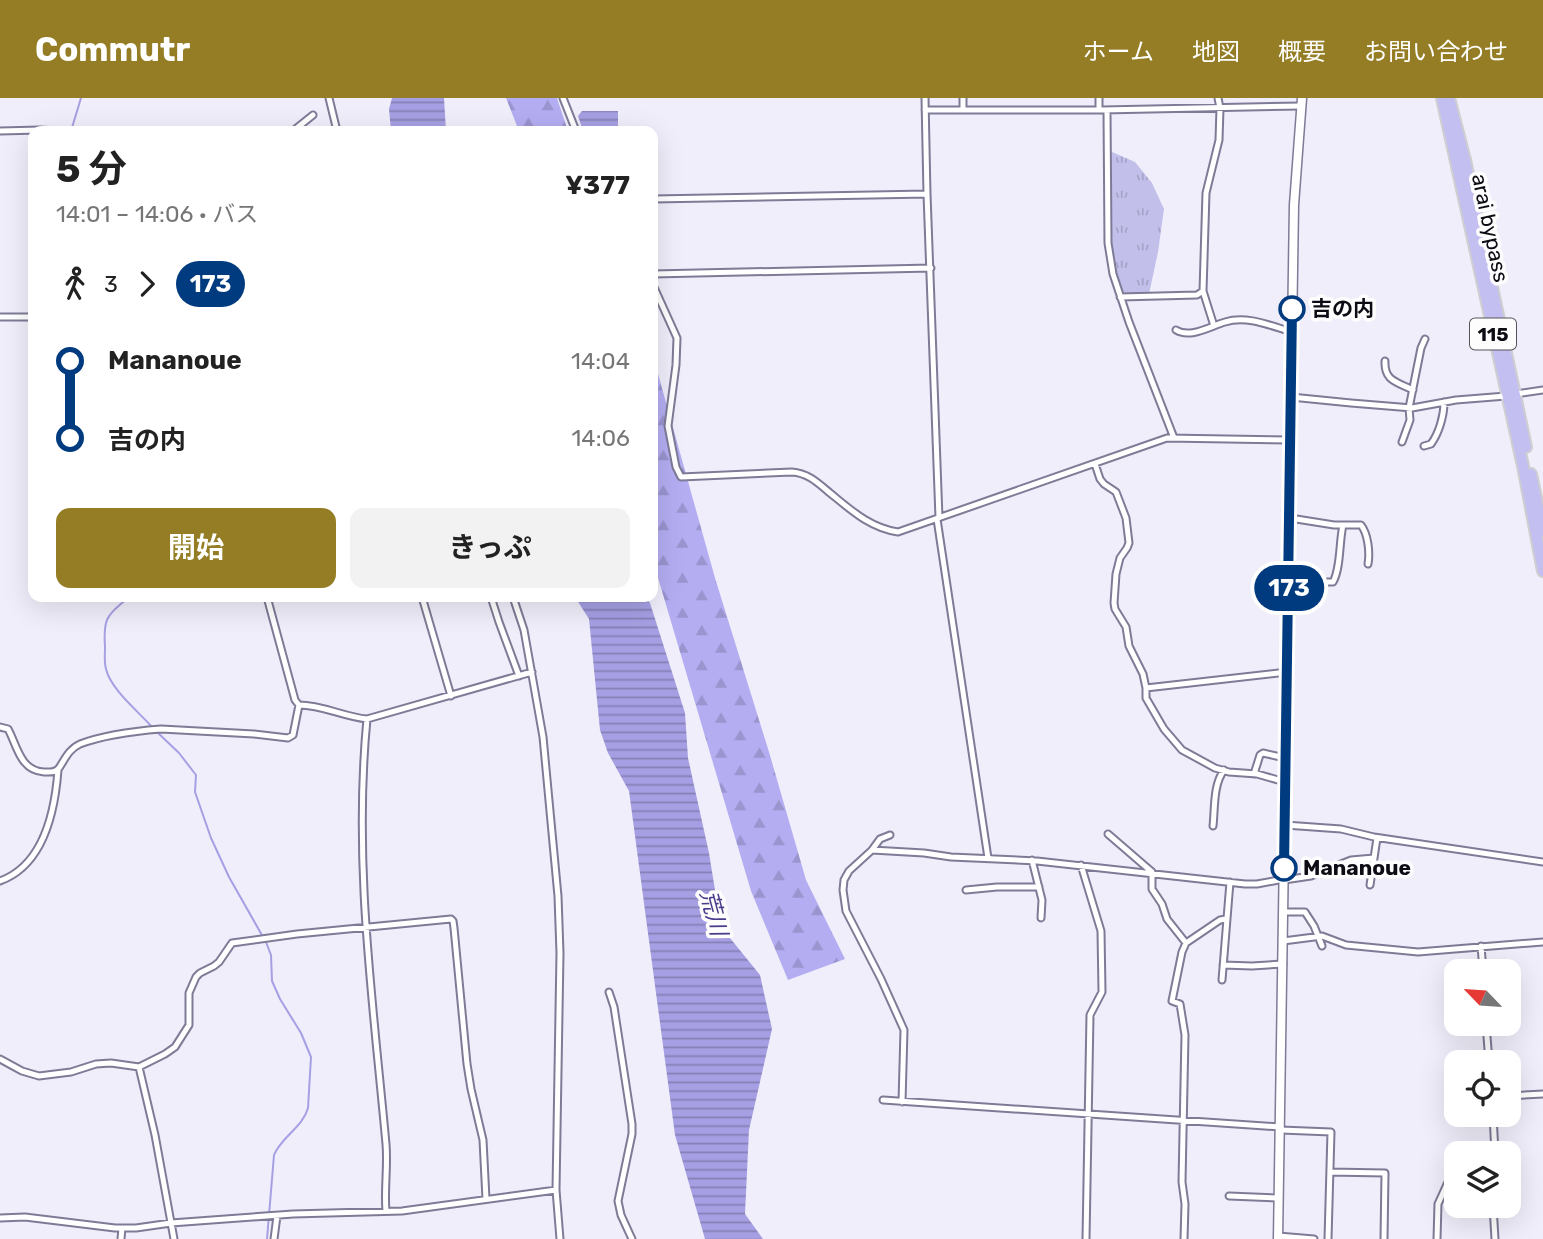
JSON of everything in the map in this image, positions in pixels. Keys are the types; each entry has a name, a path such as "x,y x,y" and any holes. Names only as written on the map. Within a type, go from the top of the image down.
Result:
{"highway":[{"name":"arai bypass","path":"1442,98 1543,531"},
{"name":"arai bypass","path":"1449,98 1465,160 1543,571"}],"street":[{"path":"330,98 336,126"},
{"path":"563,98 574,126"},
{"path":"925,98 938,518 988,858"},
{"path":"963,98 963,110"},
{"path":"1098,110 1099,98"},
{"path":"1214,326 1203,291 1206,192 1218,150 1218,98"},
{"path":"925,110 1220,108 1302,102 1294,205 1278,1237 1314,1239"},
{"path":"1107,110 1108,243 1113,274 1174,438"},
{"path":"299,126 313,115"},
{"path":"0,131 28,130"},
{"path":"658,199 927,194"},
{"path":"658,274 930,268"},
{"path":"1120,297 1197,295 1203,291"},
{"path":"658,296 677,338 668,426 681,477 800,472 813,478 853,512 882,529 898,532 1167,438 1291,440"},
{"path":"0,317 28,317"},
{"path":"1176,330 1185,333 1204,330 1238,319 1292,332"},
{"path":"1402,442 1410,420 1409,408 1425,339"},
{"path":"1385,361 1387,375 1413,390"},
{"path":"1292,397 1409,408 1543,390"},
{"path":"1424,446 1434,439 1443,416 1444,402"},
{"path":"1095,464 1100,479 1116,492 1126,518 1129,542 1120,558 1116,574 1115,609 1126,627 1129,646 1143,674 1146,698 1164,729 1182,750 1215,768 1285,782"},
{"path":"1290,518 1334,525 1361,525 1364,528 1368,564"},
{"path":"1289,590 1320,582 1333,582 1337,575 1343,524"},
{"path":"0,881 22,869 37,849 52,810 57,791 58,770 66,756 80,744 161,729 291,737 295,731 299,705 295,700 268,602"},
{"path":"423,602 451,696"},
{"path":"493,602 519,676"},
{"path":"515,602 524,631 546,762 558,896 560,965 556,1190 560,1239"},
{"path":"299,705 314,705 367,719 532,672"},
{"path":"1146,688 1287,672"},
{"path":"367,719 361,822 365,927 386,1144 386,1211"},
{"path":"0,727 8,729 20,758 34,770 58,770"},
{"path":"1254,774 1263,753 1285,758"},
{"path":"1213,826 1219,777 1224,771"},
{"path":"1284,825 1341,829 1377,838 1543,862"},
{"path":"1108,834 1152,872 1152,889 1162,904 1167,919 1186,943"},
{"path":"890,835 880,839 849,871 842,890 846,911 904,1030 902,1102"},
{"path":"1370,885 1377,838"},
{"path":"872,850 1032,860 1257,884 1311,877 1351,860 1374,859"},
{"path":"1032,860 1042,900 1041,918"},
{"path":"1082,865 1101,931 1102,992 1090,1015 1086,1239"},
{"path":"1222,981 1230,882"},
{"path":"966,890 1039,887"},
{"path":"1284,912 1305,912 1322,946"},
{"path":"0,1059 22,1071 39,1076 71,1072 96,1064 139,1067 175,1047 189,1025 189,993 196,977 219,962 232,943 451,919 467,1064 484,1140 486,1199"},
{"path":"1184,1239 1185,1204 1182,1182 1185,1035 1180,1004 1172,1001 1186,943 1220,920 1227,919"},
{"path":"1283,941 1318,936 1346,945 1418,952 1543,942"},
{"path":"1481,946 1482,959"},
{"path":"1223,965 1283,964"},
{"path":"609,992 614,1007 632,1124 618,1201 632,1239"},
{"path":"139,1067 155,1135 174,1239"},
{"path":"1521,1095 1543,1094"},
{"path":"883,1100 1331,1132 1328,1239"},
{"path":"1330,1172 1385,1173 1384,1239"},
{"path":"0,1218 25,1217 122,1228 277,1216 402,1211 556,1190"},
{"path":"1437,1239 1438,1204 1444,1191"},
{"path":"1229,1196 1279,1198"},
{"path":"274,1239 277,1216"},
{"path":"1494,1218 1495,1239"},
{"path":"121,1239 122,1228"}],"green space":[{"path":"506,98 557,98 566,126 517,126"},
{"path":"1112,152 1135,162 1152,183 1164,209 1149,294 1121,295 1114,272 1109,241"},
{"path":"658,374 715,578 806,880 845,959 788,980 751,891 658,578"}],"water":[{"path":"392,98 444,98 446,126 391,126 389,109"},
{"path":"582,111 618,111 618,126 581,126 578,116"},
{"name":"荒川","path":"578,602 650,603 685,713 688,758 709,853 721,927 760,975 772,1029 749,1130 745,1214 763,1239 705,1239 675,1135 629,791 608,753 600,730 589,619"}],"waterway":[{"path":"73,126 81,98"},
{"path":"123,602 111,613 106,623 105,666 119,693 153,728"},
{"path":"157,732 179,753 196,775 195,792 211,838 229,877 263,937"},
{"path":"266,942 271,955 272,981 311,1057 308,1108 302,1121 274,1155 267,1239"}],"bus line":[{"name":"173","path":"1284,868 1292,309"}],"place":[{"name":"吉の内","path":"1292,309"},
{"name":"Mananoue","path":"1284,868"}]}
